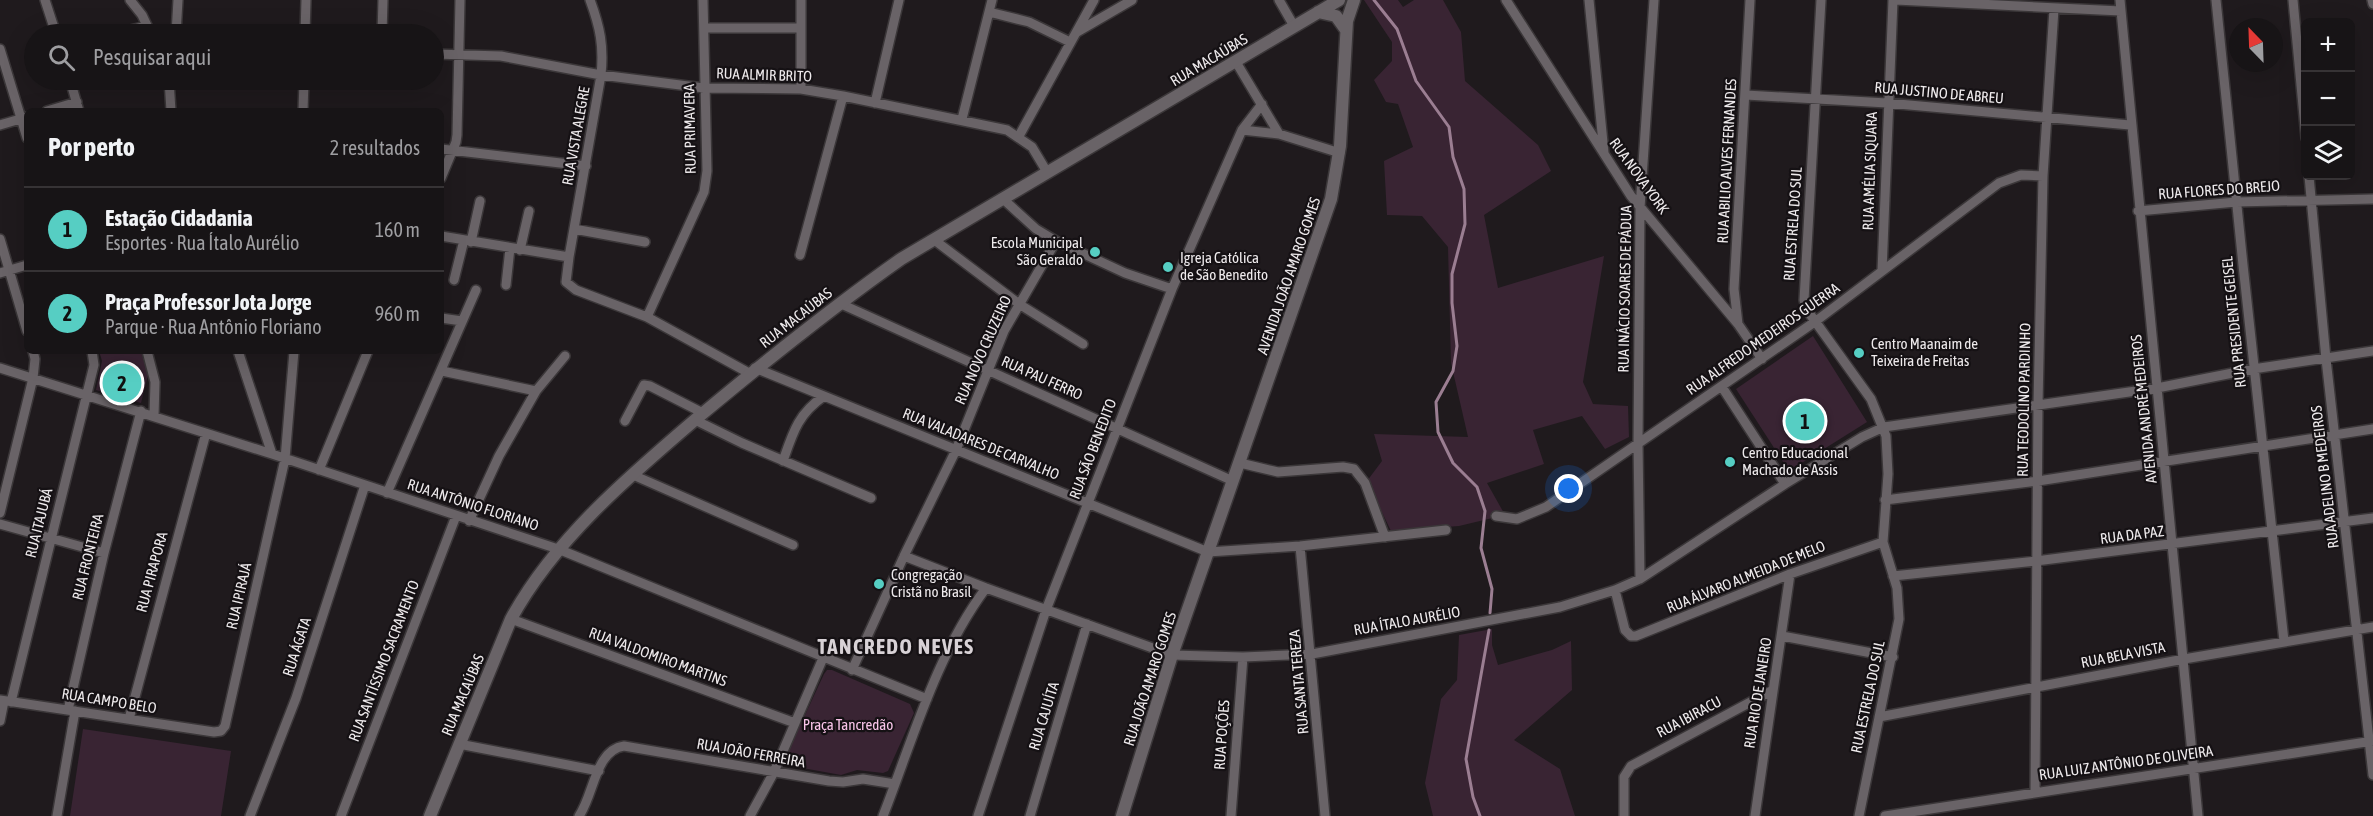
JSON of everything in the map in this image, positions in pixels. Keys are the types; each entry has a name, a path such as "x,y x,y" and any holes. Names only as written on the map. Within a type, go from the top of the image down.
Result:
{"street":[{"path":"45,0 53,24"},
{"path":"130,0 135,4 146,24"},
{"path":"177,24 178,0"},
{"path":"305,24 306,0"},
{"path":"382,24 383,0"},
{"path":"444,171 453,149 458,127 460,0"},
{"name":"RUA VISTA ALEGRE","path":"566,278 601,75 603,51 598,24 590,0"},
{"name":"RUA PRIMAVERA","path":"647,317 704,192 707,171 703,0"},
{"path":"801,0 801,89"},
{"path":"875,103 899,0"},
{"path":"962,119 992,0"},
{"path":"1019,136 1094,0"},
{"path":"1076,33 1132,0"},
{"path":"1279,0 1294,26"},
{"name":"RUA MACAÚBAS","path":"430,816 512,619 525,594 558,549 633,475 752,371 839,303 933,239 1339,0"},
{"name":"AVENIDA JOÃO AMARO GOMES","path":"1208,552 1324,224 1340,153 1346,30 1354,0"},
{"name":"RUA NOVA YORK","path":"1506,0 1604,157 1640,208 1738,324 1762,359"},
{"path":"1589,0 1604,157"},
{"name":"RUA INÁCIO SOARES DE PÁDUA","path":"1640,579 1638,444 1640,208 1654,0"},
{"name":"RUA ABILIO ALVES FERNANDES","path":"1738,324 1734,289 1750,0"},
{"name":"RUA ESTRELA DO SUL","path":"1821,0 1817,99 1803,290 1807,310 1871,399 1884,427 1888,450 1883,542 1899,603 1893,657 1859,816"},
{"path":"1894,0 2121,11"},
{"name":"RUA AMÉLIA SIQUARA","path":"1882,272 1887,103 1894,0"},
{"name":"AVENIDA ANDRÉ MEDEIROS","path":"2120,0 2138,211 2173,544 2198,816"},
{"name":"RUA PRESIDENTE GEISEL","path":"2216,0 2253,369 2264,446 2284,641"},
{"path":"2293,0 2305,126"},
{"name":"RUA TEODOLINO PARDINHO","path":"2035,792 2034,687 2043,176 2054,9"},
{"path":"989,12 1029,22 1070,42"},
{"path":"1318,12 1336,16 1346,30"},
{"path":"704,28 801,28"},
{"path":"0,49 24,117 0,124"},
{"name":"RUA ALMIR BRITO","path":"444,54 501,56 601,75 704,88 801,89 962,119 1007,130 1019,136 1032,147 1047,172"},
{"path":"1236,62 1279,134"},
{"path":"73,90 78,107"},
{"path":"170,90 171,108"},
{"path":"303,108 304,90"},
{"name":"RUA JUSTINO DE ABREU","path":"1746,95 1887,103 2130,125"},
{"path":"800,255 843,96"},
{"name":"RUA SÃO BENEDITO","path":"978,816 1046,610 1172,289 1242,130 1262,104"},
{"path":"1242,130 1279,134 1340,153"},
{"path":"444,149 586,166"},
{"name":"RUA ALFREDO MEDEIROS GUERRA","path":"1496,516 1518,519 1538,511 1575,488 1816,321 1999,183 2021,175 2043,176"},
{"name":"RUA ADELINO B MEDEIROS","path":"2309,180 2325,359 2336,435 2373,776"},
{"path":"1002,198 1036,229 1056,241 1125,273 1172,289"},
{"name":"RUA FLORES DO BREJO","path":"2138,211 2236,202 2373,199"},
{"path":"454,280 480,201"},
{"path":"506,285 515,249 529,211"},
{"path":"574,229 645,242"},
{"path":"444,237 569,257"},
{"path":"0,239 5,271 24,323"},
{"path":"933,239 1019,304 1083,344"},
{"name":"RUA NOVO CRUZEIRO","path":"852,670 956,450 988,370 1019,304 1056,241"},
{"path":"5,271 24,266"},
{"name":"RUA VALADARES DE CARVALHO","path":"566,278 571,288 647,317 752,371 824,396 1208,552 1300,546 1446,530"},
{"path":"387,492 476,290"},
{"name":"RUA PAU FERRO","path":"839,303 1233,481"},
{"path":"444,318 462,321"},
{"name":"RUA ÍTALO AURÉLIO","path":"904,556 1172,655 1243,657 1312,654 1560,607 1615,591 1640,579 1785,484 1862,437 1884,427 2157,388 2253,369 2373,351"},
{"path":"0,513 33,378 34,354"},
{"name":"RUA ITAJUBÁ","path":"0,721 51,538 94,365 92,354"},
{"path":"148,354 155,381 154,416"},
{"path":"239,354 272,454"},
{"name":"RUA IPIRAJÁ","path":"214,732 221,731 228,718 285,459 294,354"},
{"path":"319,470 367,354"},
{"path":"469,520 499,456 536,391 565,356"},
{"name":"RUA ANTÔNIO FLORIANO","path":"0,368 141,411 558,549 927,699"},
{"path":"442,371 536,391"},
{"path":"625,421 644,385 650,386 699,417 783,461 871,498"},
{"path":"1722,387 1785,484"},
{"path":"783,461 795,426 810,406 824,396"},
{"name":"RUA FRONTEIRA","path":"57,816 72,710 104,552 141,411"},
{"path":"1886,500 2038,481 2373,429"},
{"name":"RUA PIRAPORA","path":"129,719 206,433"},
{"path":"1240,463 1278,472 1343,467 1354,469 1365,483 1385,537"},
{"path":"633,475 793,545"},
{"name":"RUA ÁGATA","path":"250,816 296,698 365,485"},
{"name":"RUA SANTÍSSIMO SACRAMENTO","path":"341,816 456,516"},
{"name":"RUA DA PAZ","path":"1893,576 2036,561 2373,518"},
{"path":"0,524 104,552"},
{"name":"RUA ÁLVARO ALMEIDA DE MELO","path":"1615,591 1624,627 1628,634 1636,636 1790,574 1883,542"},
{"name":"RUA SANTA TEREZA","path":"1300,546 1312,654 1325,816"},
{"name":"RUA JOÃO AMARO GOMES","path":"1122,816 1172,655 1208,552"},
{"name":"RUA RIO DE JANEIRO","path":"1755,816 1790,574"},
{"path":"883,816 927,699 966,616 986,588"},
{"name":"RUA VALDOMIRO MARTINS","path":"512,619 795,723"},
{"name":"RUA CAJUÍTA","path":"1030,816 1087,624"},
{"name":"RUA BELA VISTA","path":"1879,717 2184,659 2373,627"},
{"path":"1782,636 1893,657"},
{"name":"RUA POÇÕES","path":"1231,816 1243,657"},
{"path":"750,816 774,771 822,658"},
{"name":"RUA IBIRACU","path":"1624,816 1626,770 1638,761 1773,690"},
{"name":"RUA CAMPO BELO","path":"5,701 214,732"},
{"name":"RUA LUIZ ANTÔNIO DE OLIVEIRA","path":"1885,816 2371,741"},
{"path":"459,744 599,771 579,816"},
{"name":"RUA JOÃO FERREIRA","path":"599,771 605,756 614,748 624,746 829,781 843,782 863,779 895,784"}],"green space":[{"path":"1364,0 1398,0 1403,7 1414,0 1443,0 1461,32 1465,81 1538,145 1551,171 1484,215 1498,288 1604,256 1583,382 1593,404 1628,406 1629,437 1605,449 1582,416 1533,430 1544,464 1487,483 1505,515 1459,526 1391,531 1367,481 1382,461 1374,434 1468,437 1451,363 1448,247 1422,216 1387,215 1384,161 1413,147 1398,104 1386,102 1374,80 1392,61 1392,42"},
{"path":"1813,336 1867,422 1789,471 1736,389"},
{"path":"100,354 142,354 148,375 141,403 96,390 102,361"},
{"path":"1492,629 1492,645 1498,665 1552,650 1571,641 1572,690 1514,740 1560,769 1575,816 1433,816 1425,783 1441,699 1457,680 1459,635"},
{"name":"Praça Tancredão","path":"827,670 832,670 910,704 914,713 888,771 883,773 857,770 841,775 786,765 785,758"},
{"path":"83,729 231,751 221,816 70,816"}],"waterway":[{"path":"1374,0 1397,29 1416,81 1449,127 1453,157 1464,189 1465,224 1452,274 1452,303 1457,346 1453,371 1436,402 1438,432 1453,463 1477,487 1485,511 1481,548 1492,589 1490,613"},
{"path":"1480,816 1473,797 1466,759 1489,630"}],"place":[{"name":"Escola Municipal São Geraldo","path":"1095,252"},
{"name":"Igreja Católica de São Benedito","path":"1168,267"},
{"name":"Centro Maanaim de Teixeira de Freitas","path":"1859,353"},
{"name":"Praça Professor Jota Jorge","path":"122,383"},
{"name":"Estação Cidadania","path":"1805,421"},
{"name":"Centro Educacional Machado de Assis","path":"1730,462"},
{"name":"Congregação Cristã no Brasil","path":"879,584"}],"district":[{"name":"TANCREDO NEVES","path":"896,647"}]}
